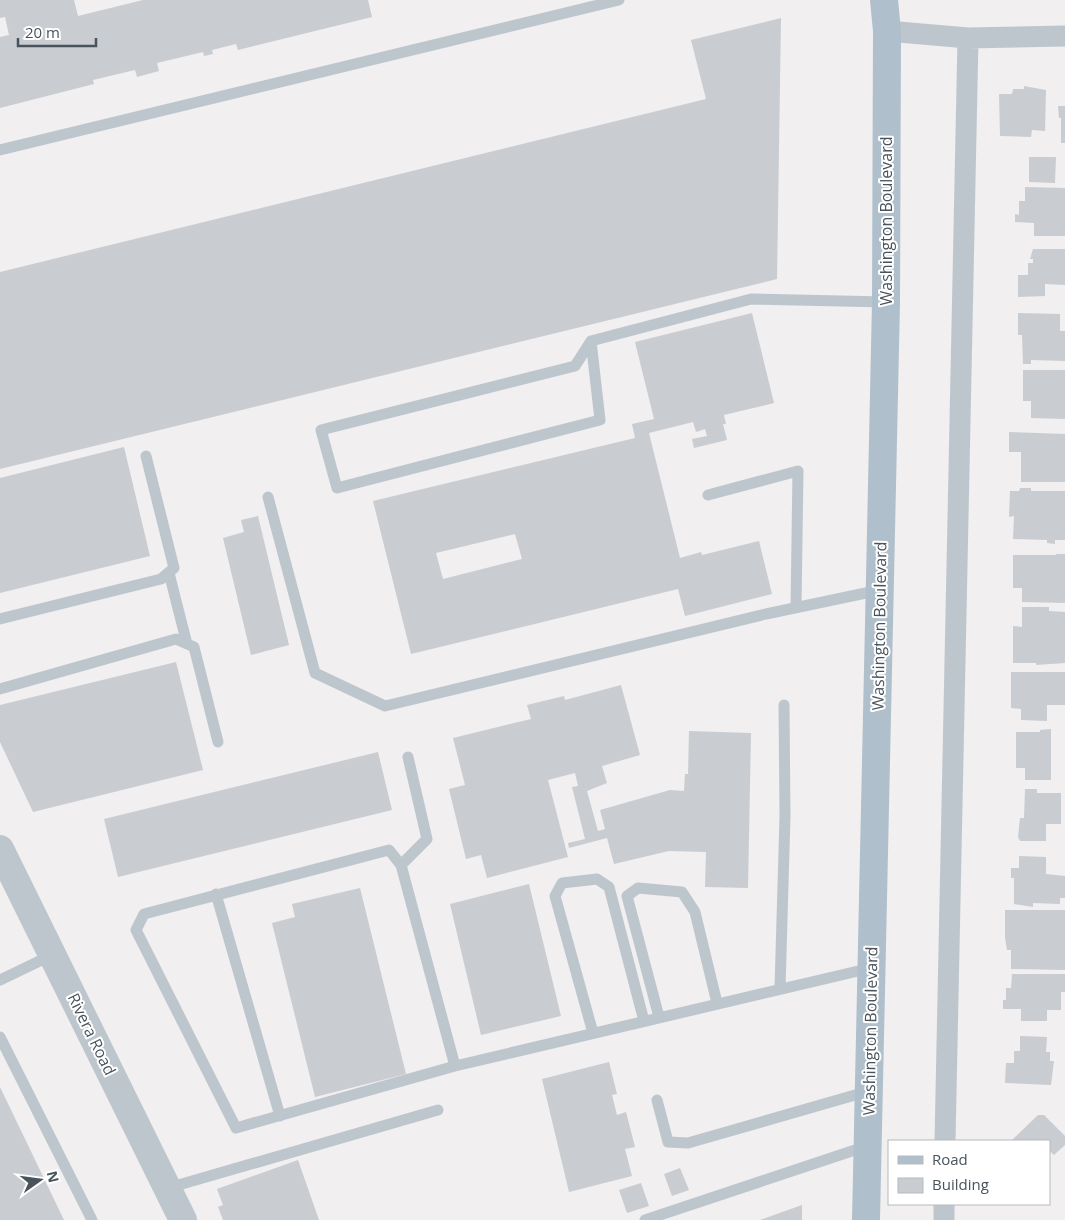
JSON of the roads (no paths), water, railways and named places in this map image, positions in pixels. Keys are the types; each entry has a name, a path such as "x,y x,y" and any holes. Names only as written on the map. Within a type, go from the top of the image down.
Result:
{"main road":[{"name":"Washington Boulevard","path":"866,1220 886,302 887,31 884,0"},
{"name":"Washington Boulevard","path":"887,31 897,0"}],"street":[{"path":"887,31 968,38 1065,36"},
{"path":"945,1140 968,38"},
{"name":"Rivera Road","path":"0,849 183,1220"},
{"path":"944,1205 944,1220"}],"lane":[{"path":"0,150 620,0"},
{"path":"591,342 600,420 337,488 321,430 575,366 591,342 751,299 886,302"},
{"path":"0,619 161,579 174,568 146,456"},
{"path":"708,495 798,471 796,607"},
{"path":"268,497 315,673 385,706 796,607 880,590"},
{"path":"169,573 187,644"},
{"path":"0,689 176,639 194,647 218,742"},
{"path":"780,988 785,816 784,704"},
{"path":"401,865 427,839 408,757"},
{"path":"455,1066 401,865 389,850 144,914 136,930 236,1128 455,1066 871,968"},
{"path":"592,1033 555,896 562,883 597,879 609,887 644,1021"},
{"path":"659,1017 627,896 638,888 682,892 695,912 717,1003"},
{"path":"216,894 280,1116"},
{"path":"0,980 52,955"},
{"path":"0,1038 92,1220"},
{"path":"657,1100 668,1142 688,1143 868,1091"},
{"path":"168,1188 438,1110"},
{"path":"645,1220 867,1146"}]}
